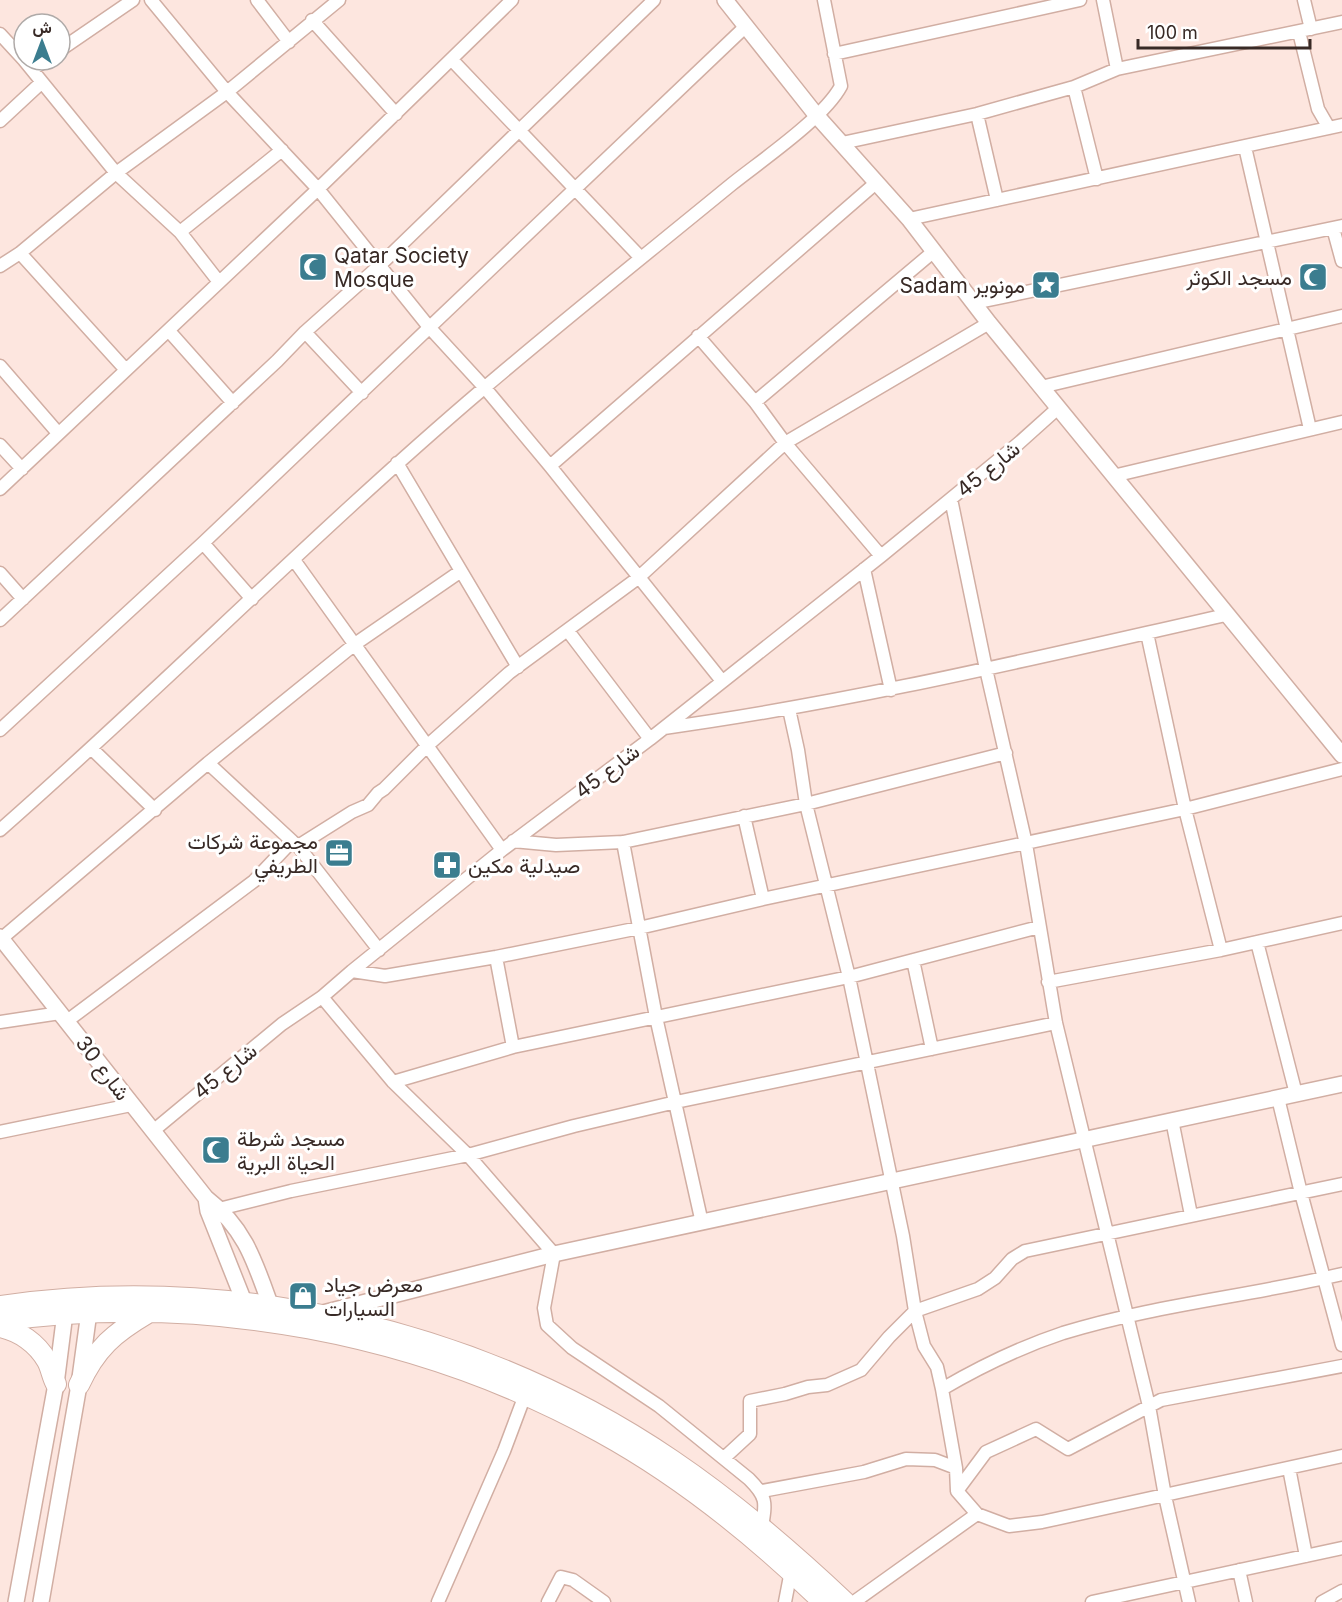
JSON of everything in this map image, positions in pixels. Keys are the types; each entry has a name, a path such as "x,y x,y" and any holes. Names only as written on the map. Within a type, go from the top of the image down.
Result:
{"highway":[{"path":"0,1306 95,1296 159,1297 245,1304 317,1314 422,1341 531,1382 608,1420 671,1459 762,1527 845,1602"},
{"path":"0,1321 89,1312 210,1315 317,1330 418,1356 525,1395 600,1432 665,1472 750,1536 823,1602"},
{"path":"79,1385 90,1362 106,1341 150,1312"},
{"path":"0,1327 21,1335 32,1343 47,1361 56,1384"}],"street":[{"path":"72,42 133,0"},
{"path":"151,0 227,92 318,189 429,327 550,466 722,681"},
{"path":"257,0 289,42"},
{"path":"1,264 20,253 116,173 227,92 339,0"},
{"path":"0,489 318,189 512,0"},
{"path":"0,620 233,403 305,332 379,266 654,0"},
{"path":"724,0 817,116 909,219 989,323 1342,755"},
{"path":"0,830 92,749 163,680 398,463 640,258 817,116 841,86 824,0"},
{"path":"834,54 1080,0"},
{"path":"1103,0 1117,69"},
{"path":"1304,0 1305,30 1318,109 1329,128"},
{"path":"312,20 396,114"},
{"path":"842,143 977,114 1074,87 1117,69 1342,21"},
{"path":"0,730 362,393 745,27"},
{"path":"0,34 12,47"},
{"path":"452,60 640,258"},
{"path":"34,72 116,173 180,232 219,282"},
{"path":"0,121 42,82"},
{"path":"1074,87 1097,179"},
{"path":"977,114 996,200"},
{"path":"909,219 1342,125"},
{"path":"1245,147 1310,429"},
{"path":"180,232 282,150"},
{"path":"550,466 877,182"},
{"path":"974,303 1338,227 1342,261"},
{"path":"755,402 933,252"},
{"path":"20,253 126,370"},
{"path":"1041,387 1342,316"},
{"path":"0,1022 63,1017 254,881 295,843 368,805 428,745 518,667 638,578 785,443 989,323"},
{"path":"169,331 233,403"},
{"path":"305,332 362,393"},
{"path":"698,336 881,556"},
{"path":"0,366 58,433"},
{"name":"شارع 45","path":"153,1131 282,1024 322,997 513,841 650,739 881,556 1019,443 1058,408"},
{"path":"1113,476 1342,422"},
{"path":"0,445 22,469"},
{"path":"398,463 518,667"},
{"path":"951,499 986,669 1026,844 1056,1023 1149,1406 1165,1496 1189,1602"},
{"path":"203,543 252,599"},
{"path":"294,560 502,850"},
{"path":"864,569 891,690"},
{"path":"1,938 207,763 355,644 461,571"},
{"path":"0,573 23,599"},
{"path":"663,728 789,710 891,690 1226,615"},
{"path":"568,631 650,739"},
{"path":"1147,633 1185,809 1221,950"},
{"path":"789,710 806,804 849,977 903,1236 915,1311 924,1346 937,1367 942,1389 956,1468 957,1491 977,1514 1008,1526 1042,1522 1342,1456"},
{"path":"92,749 154,810"},
{"path":"513,841 556,845 623,842 806,804 1006,753"},
{"path":"207,763 295,843 379,950"},
{"path":"352,971 385,976 496,957 639,928 763,899 1185,809 1342,769"},
{"path":"744,816 763,899"},
{"path":"623,842 656,1017 702,1223"},
{"path":"1048,982 1221,950 1342,923"},
{"path":"393,1082 513,1047 849,977 1039,927"},
{"name":"شارع 30","path":"1,938 206,1198 219,1209 242,1236 271,1307"},
{"path":"1257,942 1296,1094"},
{"path":"496,957 513,1047"},
{"path":"913,960 932,1049"},
{"path":"322,997 393,1082 468,1155 554,1254"},
{"path":"219,1209 291,1191 468,1155 573,1126 676,1102 1056,1023"},
{"path":"317,1314 554,1254 1342,1084"},
{"path":"1278,1098 1342,1345"},
{"path":"0,1132 132,1105"},
{"path":"1172,1120 1191,1215"},
{"path":"724,1458 750,1434 750,1401 827,1384 861,1370 915,1311 978,1289 995,1278 1012,1259 1025,1251 1342,1184"},
{"name":"شارع 30","path":"206,1198 208,1211 245,1304"},
{"path":"554,1254 544,1308 548,1325 572,1348 659,1406 762,1491 765,1506 762,1527"},
{"path":"942,1389 972,1372 1046,1339 1128,1317 1342,1274"},
{"path":"41,1602 79,1385 89,1312"},
{"path":"16,1602 56,1384 65,1313"},
{"path":"957,1491 986,1452 1036,1429 1068,1449 1149,1406 1172,1398 1342,1366"},
{"path":"438,1602 504,1451 525,1395"},
{"path":"762,1491 864,1472 906,1459 935,1460 956,1468"},
{"path":"1289,1468 1306,1556"},
{"path":"854,1602 977,1514"},
{"path":"1092,1602 1342,1548"},
{"path":"1239,1570 1246,1602"},
{"path":"785,1602 791,1571"},
{"path":"548,1602 561,1577 573,1580 604,1602"},
{"path":"1322,1602 1342,1591"}],"place":[{"name":"Qatar Society Mosque","path":"313,267"},
{"name":"مسجد الكوثر","path":"1313,277"},
{"name":"Sadam مونوير","path":"1046,285"},
{"name":"مجموعة شركات الطريفي","path":"339,853"},
{"name":"صيدلية مكين","path":"447,865"},
{"name":"مسجد شرطة الحياة البرية","path":"216,1150"},
{"name":"معرض جياد السيارات","path":"303,1296"}]}
